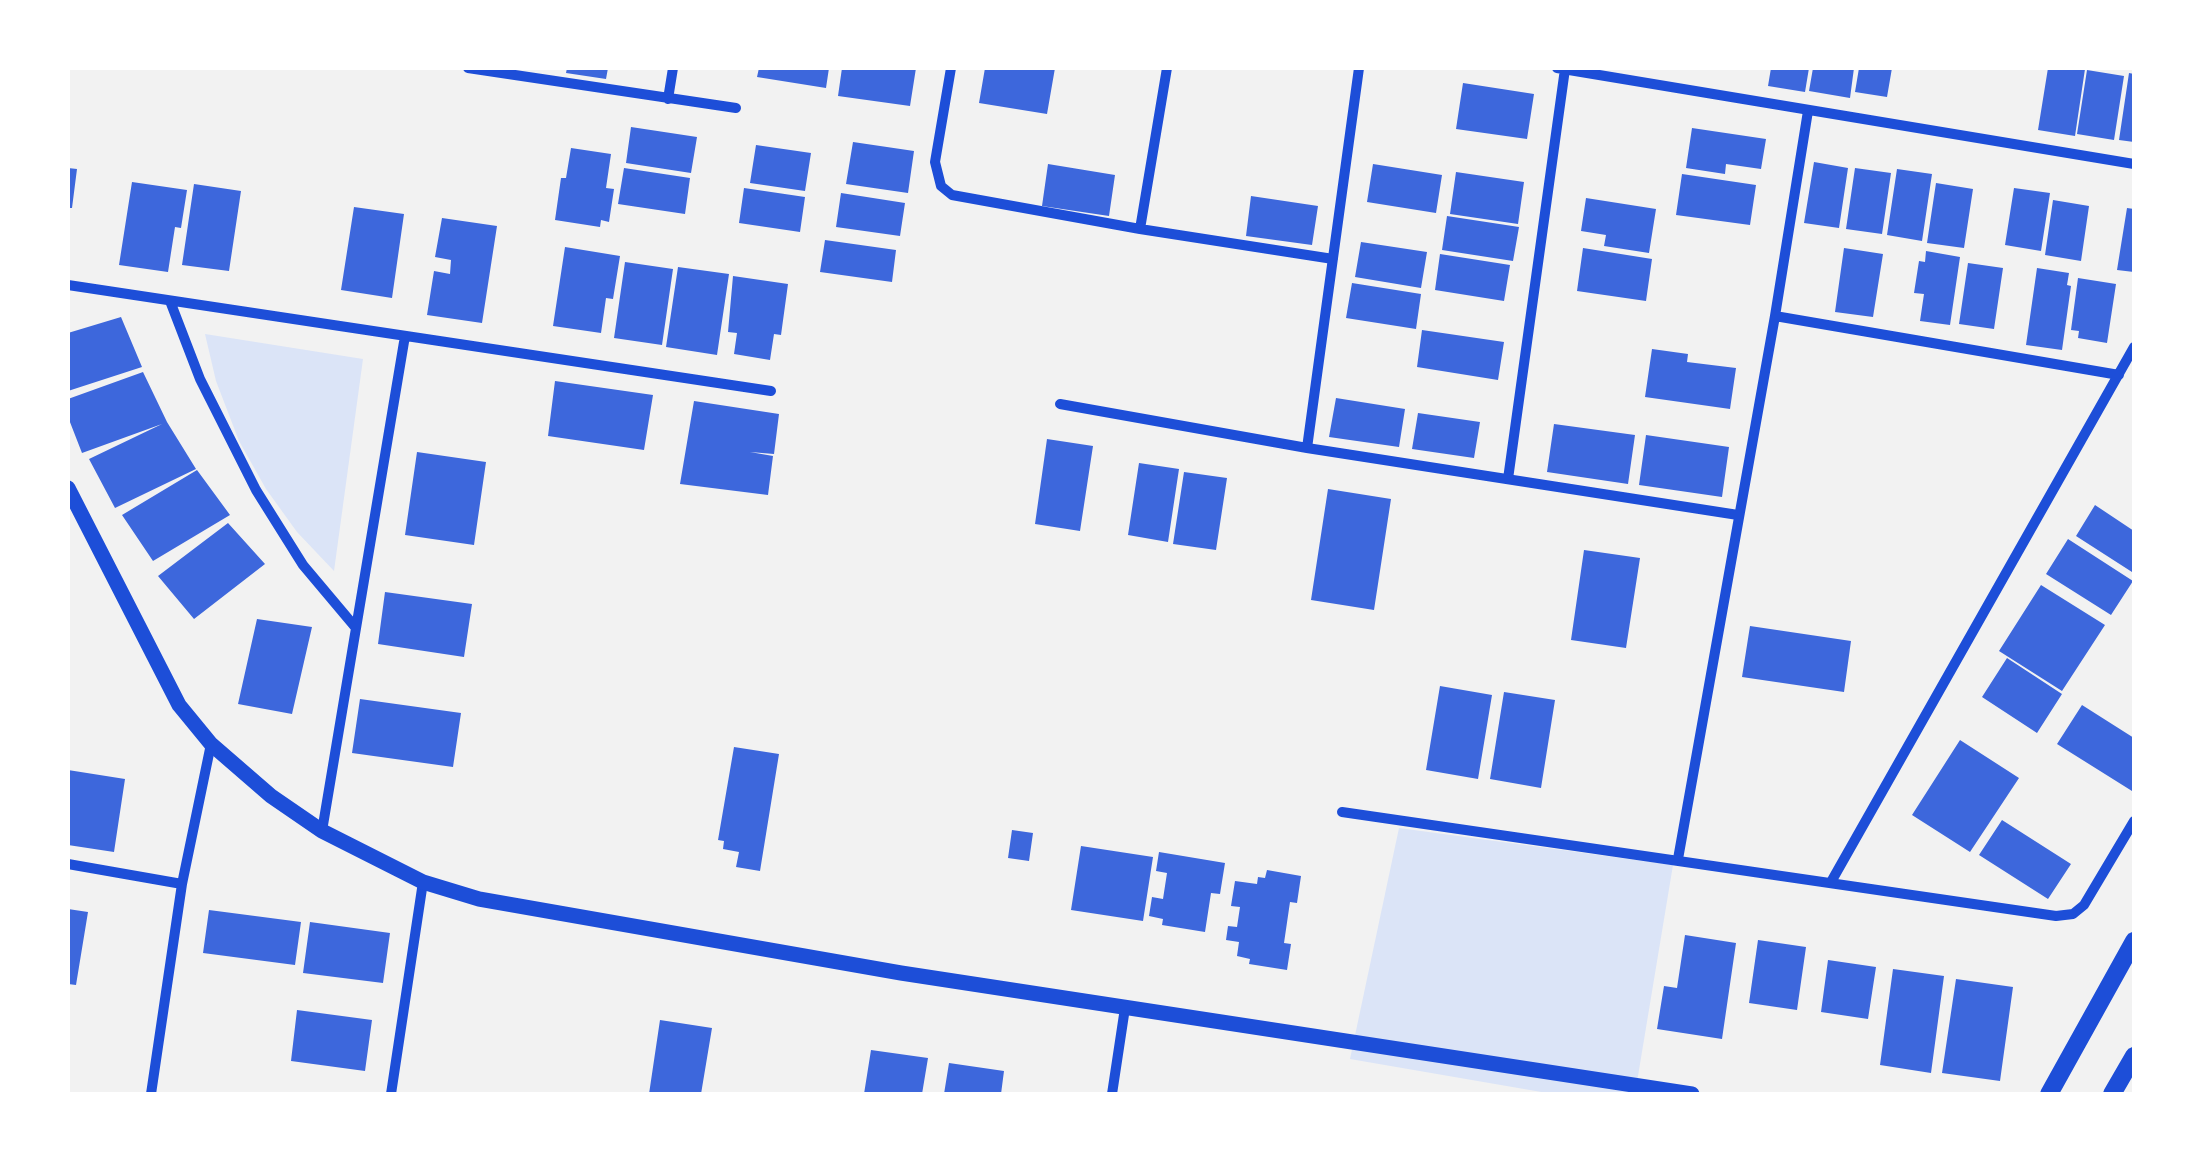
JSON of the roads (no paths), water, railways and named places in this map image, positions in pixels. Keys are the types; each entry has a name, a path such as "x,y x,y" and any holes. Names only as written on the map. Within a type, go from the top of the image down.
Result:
{"main road":[{"path":"2049,1094 2134,941"},
{"path":"2112,1094 2134,1056"}],"street":[{"path":"468,68 736,108"},
{"path":"668,98 673,68"},
{"path":"950,68 935,162 941,186 952,195 1333,259"},
{"path":"1140,229 1167,68"},
{"path":"1307,448 1359,68"},
{"path":"1508,479 1561,68 2134,164"},
{"path":"1678,859 1808,111"},
{"path":"68,285 770,390"},
{"path":"170,300 200,379 256,490 303,565 356,628"},
{"path":"1775,316 2118,375"},
{"path":"322,831 406,336"},
{"path":"1831,882 2134,347"},
{"path":"1060,404 1307,448 1738,516"},
{"path":"68,488 180,705 210,744 271,796 322,831 423,882 479,899 901,972 1692,1094"},
{"path":"151,1094 182,884 210,744"},
{"path":"1342,812 2056,916 2073,914 2084,905 2134,821"},
{"path":"68,864 182,884"},
{"path":"392,1094 423,882"},
{"path":"1112,1094 1125,1008"}]}
